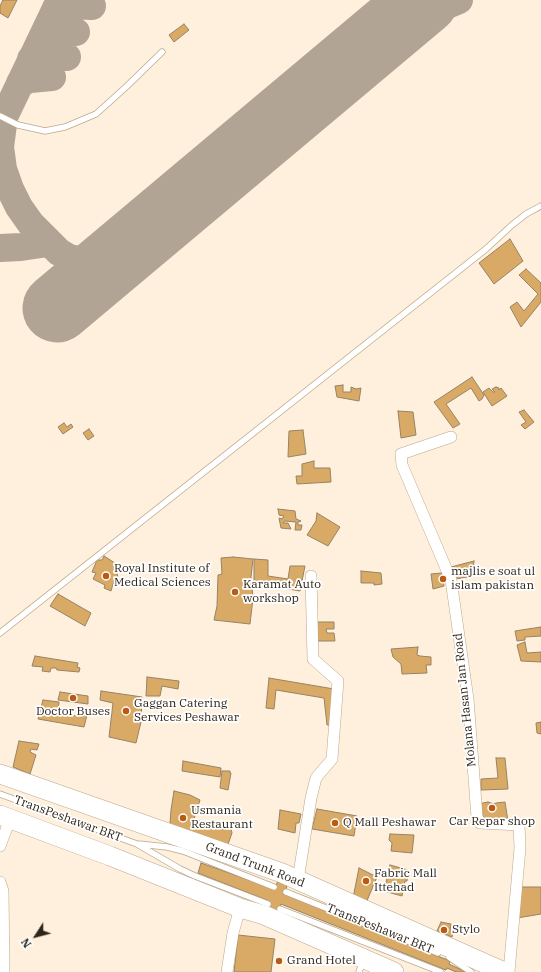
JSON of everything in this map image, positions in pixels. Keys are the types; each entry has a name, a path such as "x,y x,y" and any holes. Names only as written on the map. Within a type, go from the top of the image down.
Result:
{"highway":[{"name":"Grand Trunk Road","path":"0,774 282,873 292,886 504,972"},
{"path":"5,817 110,856 240,908 264,915 361,966 394,972"}],"street":[{"name":"Molana Hasan Jan Road","path":"451,437 401,454 402,465 451,580 468,699 477,817 480,823 519,825 520,848 509,972"},
{"path":"292,886 316,778 332,759 338,680 313,659 311,576"},
{"path":"0,846 5,817"},
{"path":"0,882 4,891 4,972"},
{"path":"227,972 233,933 240,908"}],"lane":[{"path":"0,116 18,125 45,131 65,127 96,114 162,52"},
{"path":"0,633 486,250 512,225 526,214 541,206"},
{"name":"TransPeshawar BRT","path":"0,794 136,844 190,873 268,904"},
{"name":"TransPeshawar BRT","path":"136,844 167,847 183,851 274,887"},
{"name":"TransPeshawar BRT","path":"292,886 449,957 471,972"},
{"name":"TransPeshawar BRT","path":"280,909 441,972"}],"building":[{"path":"3,0 17,0 8,18 0,13 0,6"},
{"path":"184,24 189,30 174,42 169,35"},
{"path":"510,239 523,261 494,284 479,263"},
{"path":"526,269 541,283 541,302 521,327 510,307 517,302 524,311 538,294 519,275"},
{"path":"472,377 484,395 479,401 471,388 446,404 460,424 453,428 434,402"},
{"path":"343,385 343,392 351,392 351,387 356,389 361,388 359,401 337,397 335,386"},
{"path":"496,387 499,388 499,390 501,388 507,396 492,406 483,392 489,388 495,392 492,389"},
{"path":"524,410 534,422 525,429 521,425 526,422 519,412"},
{"path":"398,411 413,412 416,435 401,438"},
{"path":"64,423 67,427 71,424 73,427 63,434 58,427"},
{"path":"89,429 94,436 88,440 83,433"},
{"path":"303,430 306,454 288,457 289,431"},
{"path":"314,461 314,468 330,468 331,482 297,484 296,476 302,476 302,464"},
{"path":"278,509 295,511 296,519 301,521 298,522 298,525 302,525 301,530 295,530 296,522 285,521 283,523 288,523 291,529 281,528 279,518 282,519 284,516 279,515"},
{"path":"317,513 340,527 328,546 307,535 316,521"},
{"name":"Royal Institute of Medical Sciences","path":"104,556 118,565 117,582 113,584 111,591 104,588 105,585 93,579 96,573 92,572 97,560 102,560"},
{"name":"Karamat Auto workshop","path":"233,557 253,559 251,577 253,598 250,624 214,620 217,606 218,575 222,574 221,558"},
{"path":"254,559 268,560 268,576 288,579 290,566 305,566 300,591 254,583"},
{"path":"474,561 473,576 455,579 451,567"},
{"path":"361,571 381,573 382,584 374,585 374,583 361,583"},
{"path":"442,573 444,586 433,589 431,574"},
{"path":"58,594 91,613 85,626 50,606"},
{"path":"308,622 334,622 334,629 326,629 327,633 334,633 335,641 308,641"},
{"path":"541,627 541,636 525,637 525,640 517,641 515,631"},
{"path":"525,642 527,653 541,652 541,662 521,661 517,645"},
{"path":"418,647 417,655 431,657 431,665 426,665 427,673 402,674 401,664 393,657 391,649"},
{"path":"35,656 78,663 77,667 80,668 79,672 57,670 56,668 51,668 50,672 42,671 43,667 32,666"},
{"path":"147,677 179,681 178,689 162,686 160,696 146,696"},
{"path":"269,678 334,689 336,725 327,725 324,698 276,690 274,709 266,708"},
{"name":"Gaggan Catering Services Peshawar","path":"101,691 142,697 141,722 136,743 109,737 113,703 100,700"},
{"name":"Doctor Buses","path":"60,692 88,696 88,704 58,700"},
{"path":"43,700 59,702 58,713 83,717 83,714 87,715 84,727 38,719"},
{"path":"541,722 541,734 537,733 536,723"},
{"path":"19,741 39,744 37,750 31,749 30,752 36,755 30,774 13,767"},
{"path":"496,758 505,758 508,789 481,790 481,779 498,778"},
{"path":"183,761 221,768 220,777 182,771"},
{"path":"222,771 230,771 231,773 228,790 220,788"},
{"name":"Usmania Restaurant","path":"174,791 190,795 200,800 194,819 222,830 223,828 227,827 231,829 232,833 227,847 170,824"},
{"name":"Car Repar shop","path":"488,802 494,804 505,802 508,821 499,822 483,817 478,804"},
{"name":"Q Mall Peshawar","path":"317,809 357,816 354,836 312,829"},
{"path":"280,810 301,814 299,823 296,823 295,833 278,829"},
{"path":"390,834 414,835 412,853 391,851 392,843 389,840"},
{"path":"201,863 274,889 282,873 290,878 284,894 450,961 449,964 466,972 456,972 447,968 446,970 281,904 276,921 261,923 269,901 198,873"},
{"path":"390,865 408,870 407,881 405,881 402,896 384,891"},
{"name":"Fabric Mall Ittehad","path":"359,868 377,877 366,903 353,898"},
{"path":"519,887 541,887 541,914 517,918"},
{"name":"Stylo","path":"441,922 451,924 450,931 453,932 452,937 437,931"},
{"name":"Grand Hotel","path":"238,935 275,939 271,972 234,972"}],"taxiway":[{"path":"60,0 4,117 0,147 3,169 10,189 19,207 31,224 59,252 69,258 99,264 114,260"},
{"path":"379,38 411,20 459,0"},
{"path":"56,8 66,5 92,6"},
{"path":"44,34 76,32"},
{"path":"31,59 40,55 67,57"},
{"path":"20,83 30,79 52,77"},
{"path":"0,248 48,243"}],"runway":[{"path":"57,308 424,0"}],"place":[{"name":"Royal Institute of Medical Sciences","path":"106,576"},
{"name":"majlis e soat ul islam pakistan","path":"443,579"},
{"name":"Karamat Auto workshop","path":"235,592"},
{"name":"Doctor Buses","path":"73,698"},
{"name":"Gaggan Catering Services Peshawar","path":"126,711"},
{"name":"Car Repar shop","path":"492,808"},
{"name":"Usmania Restaurant","path":"183,818"},
{"name":"Q Mall Peshawar","path":"335,823"},
{"name":"Fabric Mall Ittehad","path":"366,881"},
{"name":"Stylo","path":"444,930"},
{"name":"Grand Hotel","path":"279,961"}]}
